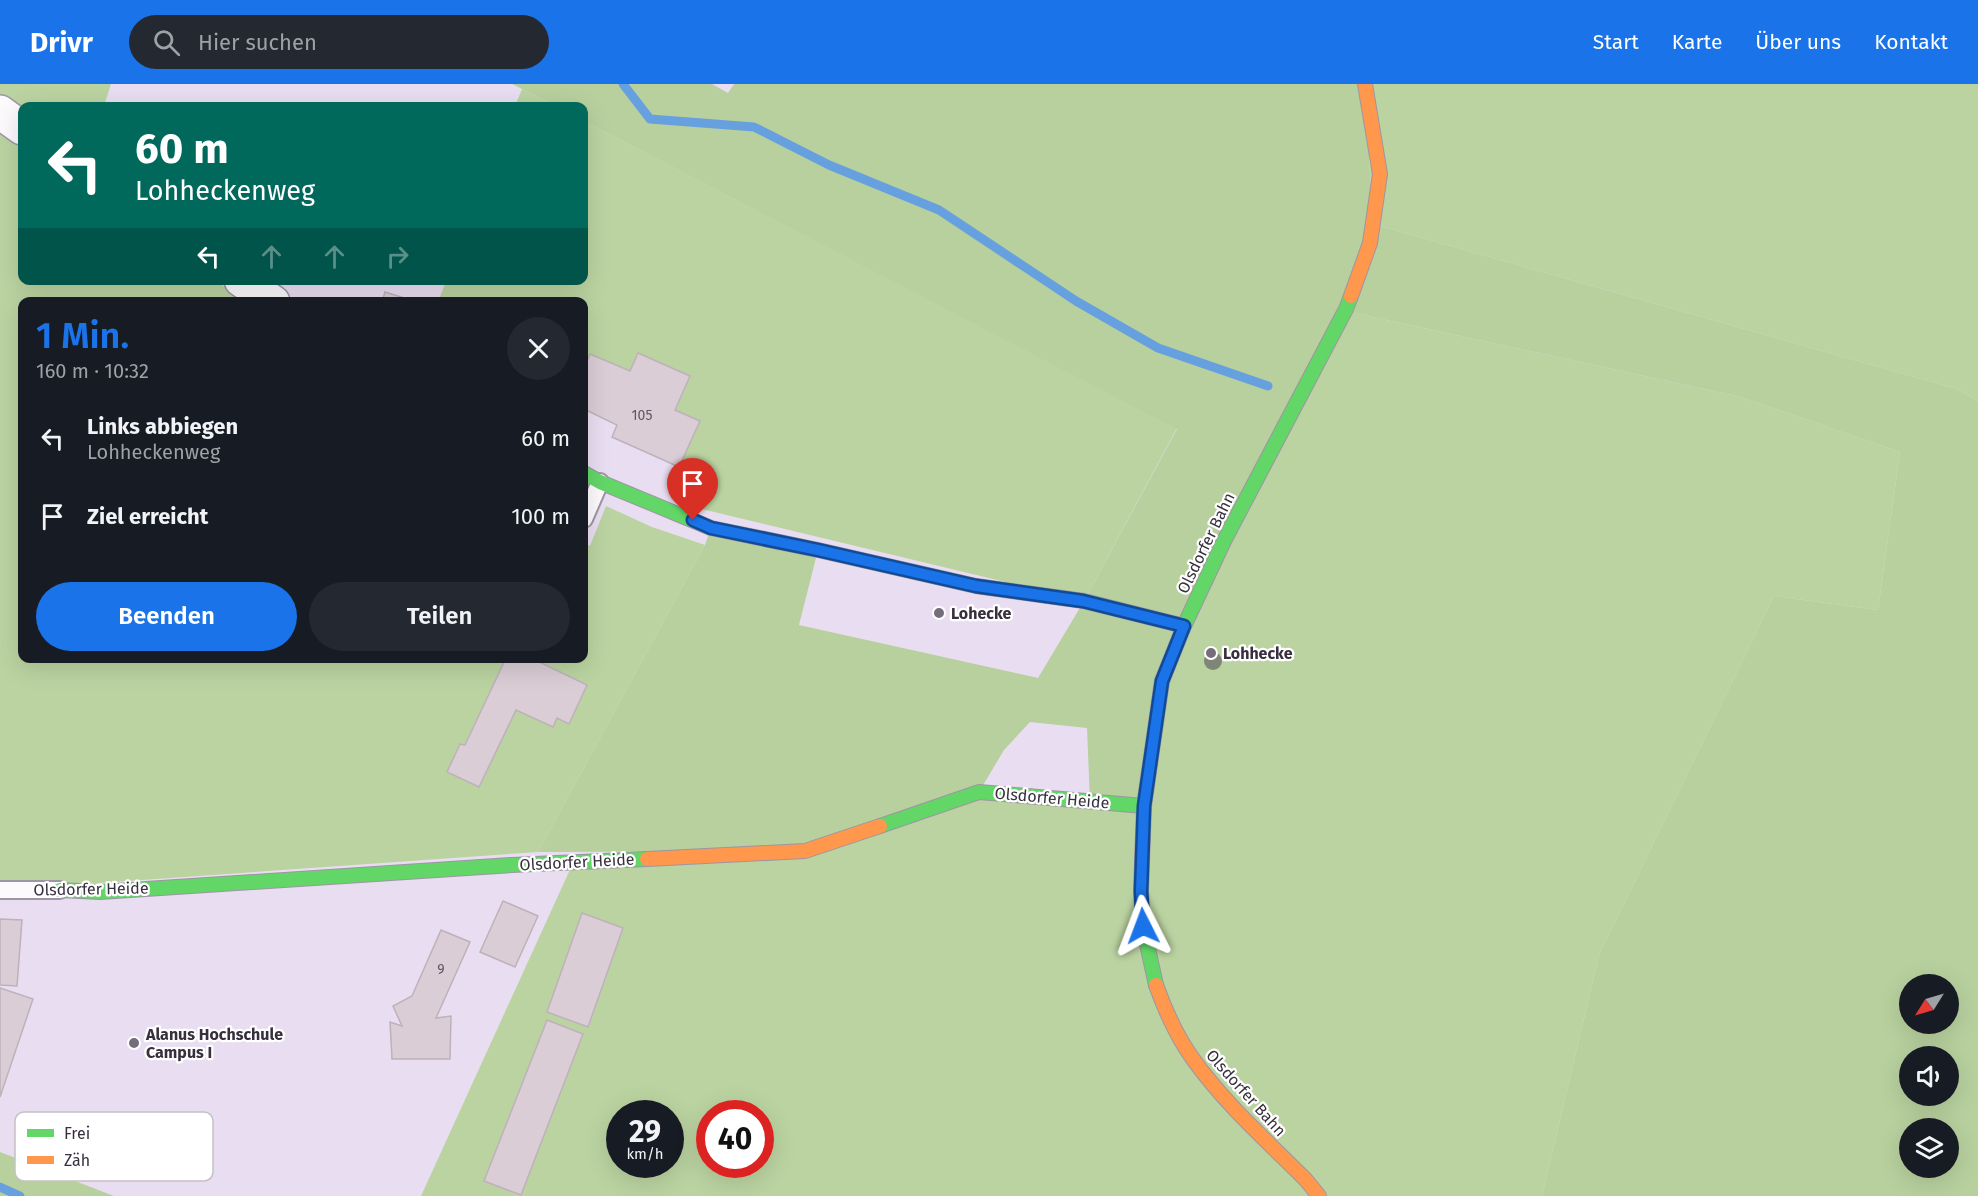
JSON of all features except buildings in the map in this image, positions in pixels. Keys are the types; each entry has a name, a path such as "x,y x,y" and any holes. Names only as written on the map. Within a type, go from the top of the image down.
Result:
{"street":[{"name":"Olsdorfer Bahn","path":"1318,1196 1306,1180 1215,1088 1191,1057 1165,1010 1156,984 1143,926 1141,891 1144,806 1162,681 1184,626 1224,541 1345,311 1370,243 1380,174 1365,84"},
{"path":"0,112 18,125"},
{"path":"248,285 266,297"},
{"path":"588,475 711,528 976,586 1083,601 1184,626"},
{"name":"Olsdorfer Heide","path":"60,891 100,892 512,865 805,850 979,792 1144,806"}],"lane":[{"path":"588,510 600,482"},
{"name":"Olsdorfer Heide","path":"0,890 60,891"}],"green space":[{"path":"0,84 111,84 105,102 18,102 18,285 222,285 240,297 18,297 18,663 588,663 588,545 590,546 606,506 652,527 705,545 538,852 0,890"},
{"path":"512,84 712,84 728,93 734,84 1365,84 1373,224 1957,389 1978,401 1978,1196 1542,1196 1599,955 1774,596 1878,610 1900,452 1741,397 1345,311 1184,626 1144,806 1090,802 1087,728 1030,722 1004,750 979,792 805,851 538,852 705,545 711,528 818,550 799,625 1038,678 1084,601 1177,429 588,123 588,102 548,102"},
{"path":"1365,84 1978,84 1978,401 1957,389 1373,224"},
{"path":"522,89 548,102 517,102"},
{"path":"588,123 1177,428 1084,601 685,505 697,476 679,467 700,421 675,410 689,376 638,353 630,371 590,354 588,359 588,297 440,297 444,285 588,285"},
{"path":"1345,311 1741,397 1900,452 1878,610 1774,596 1599,955 1542,1196 421,1196 573,863 979,792 1144,806 1162,681"},
{"path":"0,1152 15,1158 15,1181 75,1181 114,1196 0,1196"}],"waterway":[{"path":"623,84 650,119 754,127 829,165 939,210 1076,301 1158,348 1268,386"},
{"path":"0,1187 20,1196"}],"traffic: fast":[{"path":"1156,985 1143,926 1141,891 1144,806 1162,681 1184,626 1224,541 1351,296"},
{"path":"588,475 711,528 976,586 1084,601 1184,626"},
{"path":"880,826 979,792 1144,806"},
{"path":"60,890 100,892 512,865 647,859"}],"traffic: slow":[{"path":"1351,296 1370,243 1380,174 1365,84"},
{"path":"647,859 805,851 880,826"},
{"path":"1156,985 1177,1033 1205,1076 1319,1196"}],"place":[{"name":"Lohecke","path":"939,613"},
{"name":"Lohhecke","path":"1211,653"},
{"name":"Alanus Hochschule Campus I","path":"134,1043"}],"route":[{"path":"693,520 711,528 976,586 1083,601 1184,626 1162,681 1144,806 1141,891 1143,926"}]}
